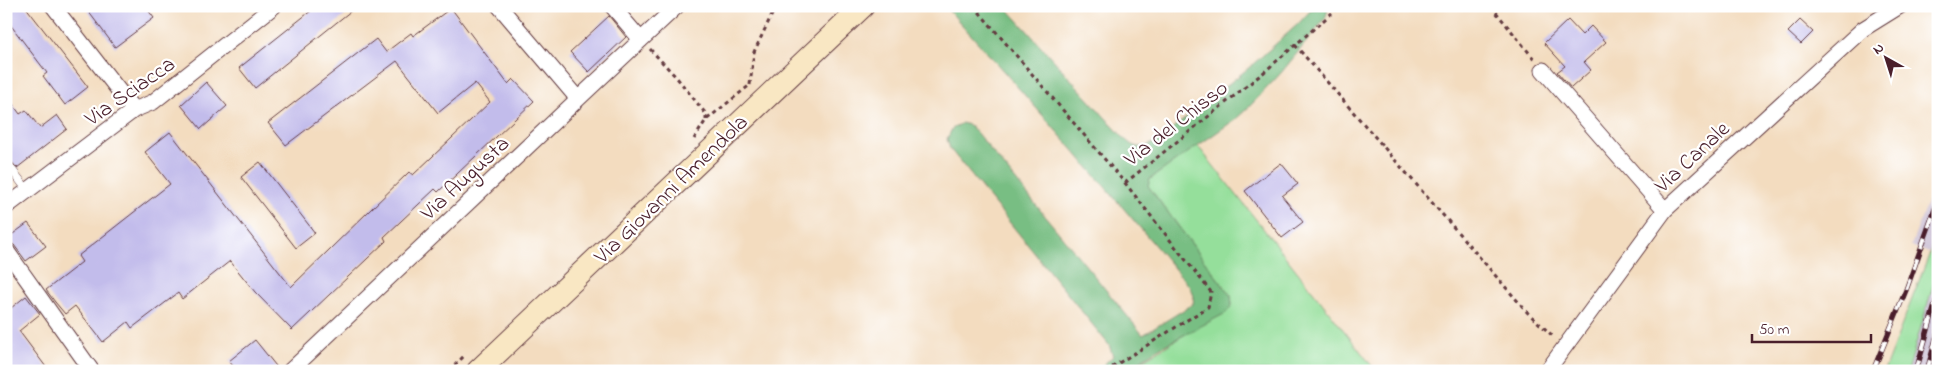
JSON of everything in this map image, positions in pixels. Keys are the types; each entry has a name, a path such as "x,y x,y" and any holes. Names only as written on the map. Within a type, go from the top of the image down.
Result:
{"main road":[{"name":"Via Giovanni Amendola","path":"478,371 863,6"}],"street":[{"path":"54,6 134,110"},
{"name":"Via Sciacca","path":"6,207 134,110 153,102 274,6"},
{"path":"499,6 578,98"},
{"path":"612,6 641,40"},
{"name":"Via Augusta","path":"290,371 677,6"},
{"name":"Via Canale","path":"1547,371 1665,210 1863,29 1900,6"},
{"path":"1544,70 1665,210"},
{"path":"6,250 92,371"}],"lane":[{"path":"6,162 28,190"}],"path":[{"path":"750,85 754,52 776,6"},
{"path":"974,6 1125,183"},
{"name":"Via del Chisso","path":"1106,371 1208,307 1211,292 1125,183 1295,45 1340,6"},
{"path":"1490,6 1544,70"},
{"path":"641,40 677,78 706,114 700,138 703,157"},
{"path":"1295,45 1528,313 1566,347"}],"shaded area":[{"path":"1938,173 1938,232 1929,253 1911,246"},
{"path":"1938,269 1938,371 1908,371"}],"green space":[{"path":"945,6 1005,6 1121,135 1137,147 1156,142 1251,66 1311,10 1323,6 1328,10 1325,19 1281,73 1251,105 1236,119 1150,179 1148,186 1231,296 1232,305 1226,313 1161,347 1125,371 1097,371 1113,356 1109,345 950,149 947,139 952,129 962,123 971,126 1143,335 1193,304 1194,296 1189,286 1129,215"},
{"path":"1197,145 1376,371 1126,371 1232,305 1231,296 1148,186 1150,179"},
{"path":"1938,232 1938,269 1908,371 1884,371"}],"building":[{"path":"6,6 25,6 88,87 65,105 43,76 47,73 6,19"},
{"path":"95,6 145,6 154,18 115,47 88,11"},
{"path":"317,6 357,6 255,88 239,68"},
{"path":"451,8 508,84 513,79 534,101 438,192 435,189 384,237 386,241 292,330 255,292 230,261 182,299 178,293 132,328 128,322 103,342 75,306 65,314 46,290 82,262 78,256 170,184 145,152 170,132 291,287 409,172 413,175 490,102 475,83 438,113 397,61 286,145 268,123 376,39 386,52 411,33 413,36"},
{"path":"609,16 626,37 589,72 570,52"},
{"path":"1568,20 1582,35 1591,26 1606,42 1584,62 1591,70 1571,88 1557,72 1565,66 1544,43"},
{"path":"1800,20 1813,32 1801,44 1788,32"},
{"path":"206,82 227,106 201,129 181,105"},
{"path":"6,95 20,114 26,110 40,128 57,115 67,129 17,168 6,156"},
{"path":"260,162 315,233 296,248 241,177"},
{"path":"1281,163 1298,184 1282,196 1303,222 1282,238 1245,191"},
{"path":"28,223 46,246 26,261 14,245 6,239"},
{"path":"26,296 40,314 19,331 49,371 6,371 6,312"},
{"path":"255,340 280,371 237,371 229,361"}],"railway":[{"path":"1873,371 1906,290 1938,201"},
{"path":"1916,371 1938,295"},
{"path":"1927,371 1938,332"},
{"path":"1935,371 1938,361"}]}
